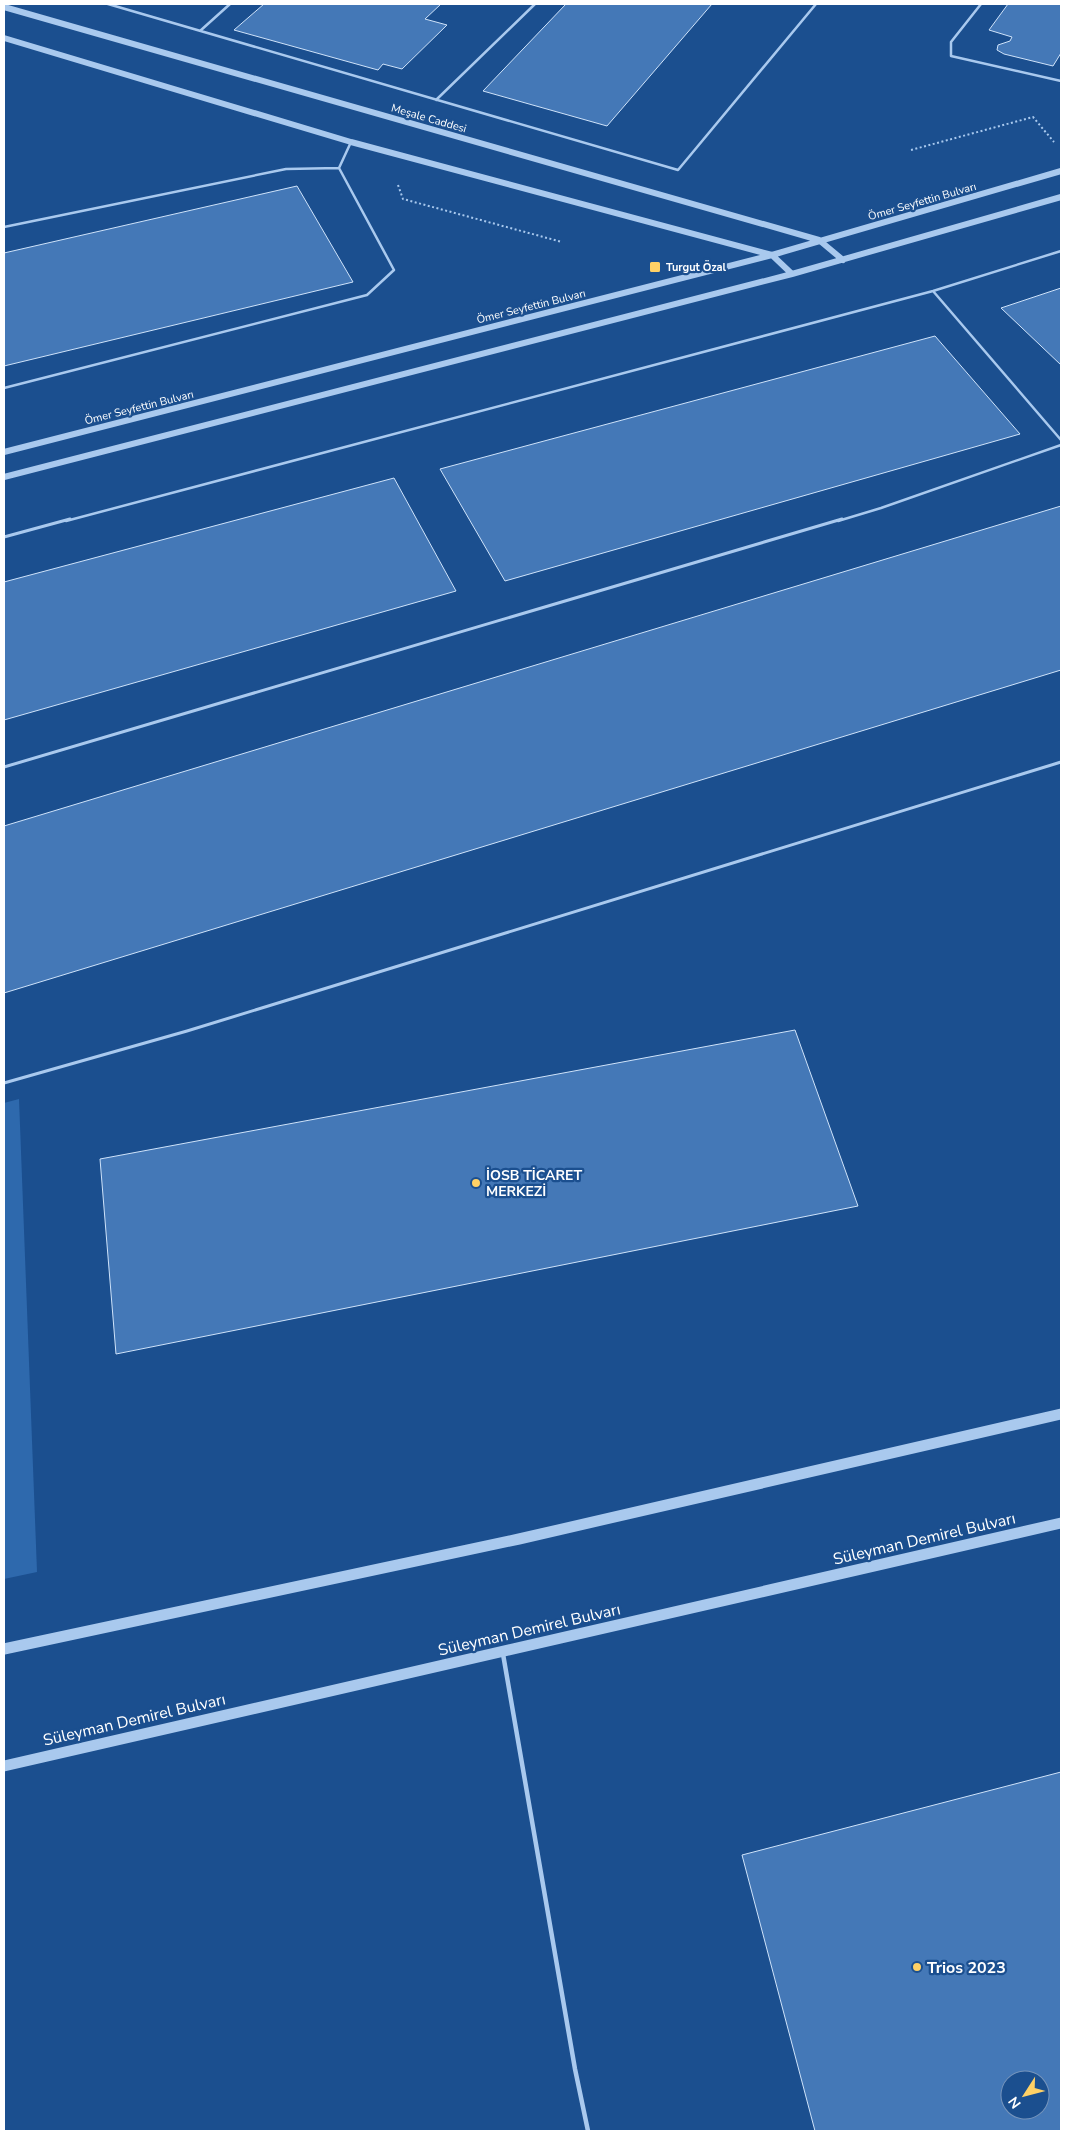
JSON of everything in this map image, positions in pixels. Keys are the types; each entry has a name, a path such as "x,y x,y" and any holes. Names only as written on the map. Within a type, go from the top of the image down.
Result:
{"street":[{"name":"Meşale Caddesi","path":"4,7 819,240 843,260"},
{"path":"4,38 351,142 772,255 792,274"},
{"name":"Ömer Seyfettin Bulvarı","path":"4,452 772,255 1061,171"},
{"path":"4,477 792,274 1061,197"},
{"path":"4,1650 519,1538 1061,1414"},
{"name":"Süleyman Demirel Bulvarı","path":"4,1766 1061,1523"}],"lane":[{"path":"108,4 678,170 816,4"},
{"path":"200,31 230,4"},
{"path":"436,100 535,4"},
{"path":"980,4 951,42 951,56 1061,81"},
{"path":"339,168 351,142"},
{"path":"4,227 286,169 339,168"},
{"path":"4,388 367,295 394,270 339,168"},
{"path":"4,537 933,291 1061,251"},
{"path":"933,291 1061,440"},
{"path":"4,767 881,508 1061,445"},
{"path":"4,1083 186,1031 1061,762"},
{"path":"502,1652 575,2069 588,2131"}],"path":[{"path":"911,150 1032,117 1056,143"},
{"path":"422,204 562,242"}],"shaded area":[{"path":"19,1099 37,1572 4,1579 4,1103"}],"building":[{"path":"264,4 441,4 425,19 447,25 402,69 383,64 378,70 234,30"},
{"path":"566,4 712,4 607,126 483,91"},
{"path":"1008,4 1061,4 1061,53 1053,66 1004,54 997,50 998,45 1010,41 1012,37 989,30"},
{"path":"297,186 353,282 4,366 4,253"},
{"path":"1061,288 1061,365 1001,308"},
{"path":"935,336 1020,434 505,581 440,469"},
{"path":"394,478 456,591 4,720 4,582"},
{"path":"1061,506 1061,670 4,993 4,826"},
{"name":"İOSB TİCARET MERKEZİ","path":"795,1030 858,1206 116,1354 100,1159"},
{"name":"Trios 2023","path":"1061,1772 1061,2131 815,2131 742,1855"}],"place":[{"name":"Turgut Özal","path":"655,267"},
{"name":"İOSB TİCARET MERKEZİ","path":"476,1183"},
{"name":"Trios 2023","path":"917,1967"}]}
